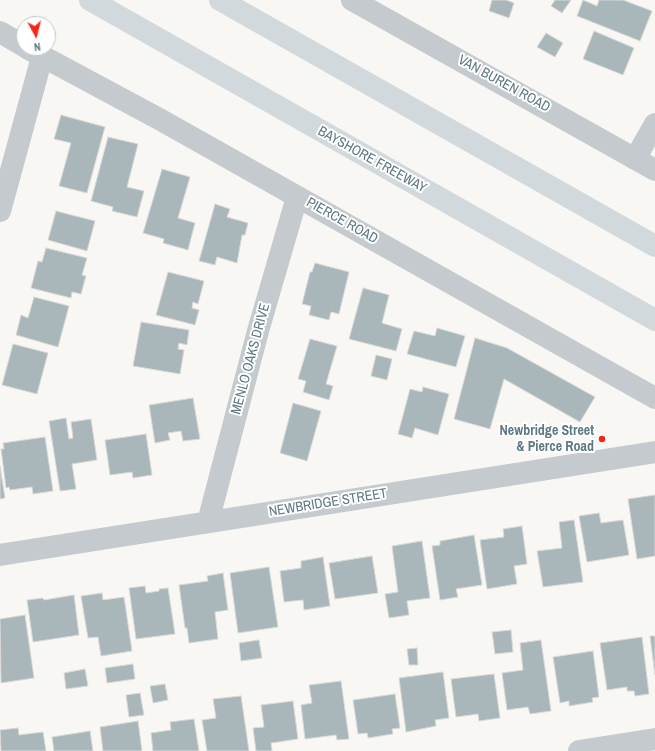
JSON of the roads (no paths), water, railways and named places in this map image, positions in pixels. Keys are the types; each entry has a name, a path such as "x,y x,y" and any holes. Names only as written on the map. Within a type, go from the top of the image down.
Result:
{"highway":[{"name":"BAYSHORE FREEWAY","path":"90,0 655,320"},
{"path":"220,0 655,246"}],"street":[{"name":"VAN BUREN ROAD","path":"352,0 383,8 655,170"},
{"name":"PIERCE ROAD","path":"0,32 16,41"},
{"path":"0,211 30,56"},
{"name":"PIERCE ROAD","path":"42,56 161,120 655,398"},
{"path":"635,159 655,124"},
{"name":"MENLO OAKS DRIVE","path":"208,522 258,331 297,197"},
{"name":"NEWBRIDGE STREET","path":"0,555 655,452"},
{"path":"579,751 655,739"}],"place":[{"name":"Newbridge Street & Pierce Road","path":"602,439"}]}
